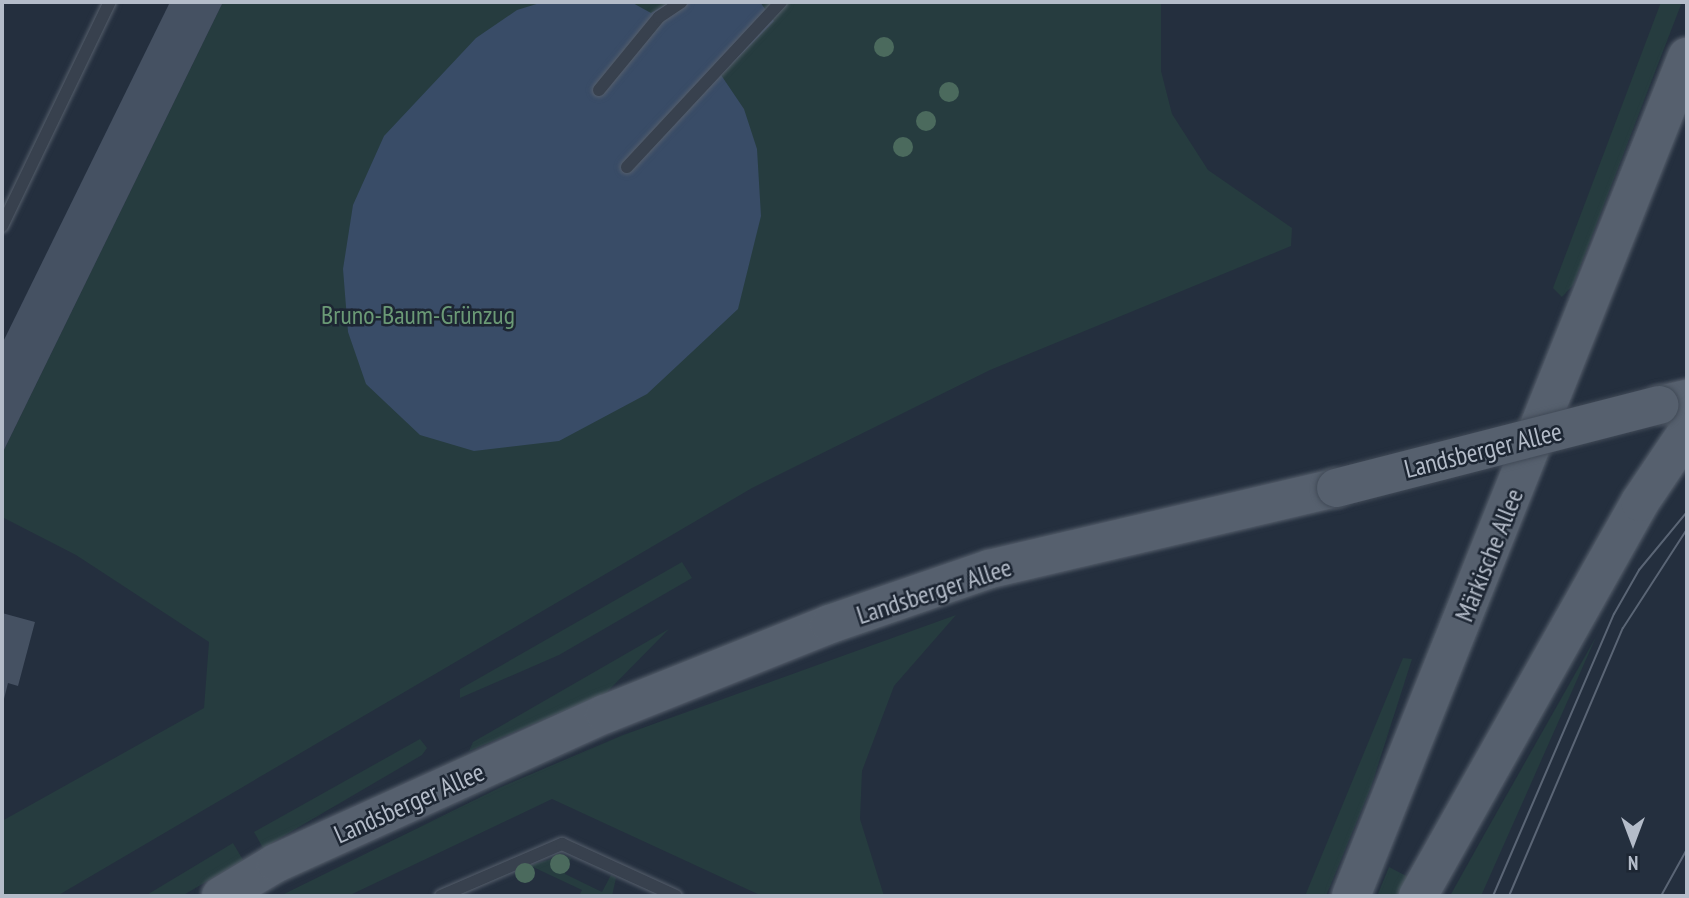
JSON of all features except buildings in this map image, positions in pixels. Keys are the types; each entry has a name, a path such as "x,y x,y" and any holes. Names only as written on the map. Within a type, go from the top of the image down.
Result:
{"main road":[{"name":"Märkische Allee","path":"1351,896 1687,57"},
{"name":"Landsberger Allee","path":"248,880 606,714 830,624 990,569 1336,488 1674,402"},
{"path":"1418,896 1640,502 1687,432"}],"lane":[{"path":"2,226 110,2"},
{"path":"599,90 659,17 681,2"},
{"path":"627,167 774,3"},
{"path":"440,896 562,844 676,896"}],"green space":[{"name":"Bruno-Baum-Grünzug","path":"223,2 1161,2 1161,71 1172,114 1208,170 1292,228 1291,246 990,370 752,488 57,896 2,896 2,821 204,708 209,642 76,555 2,517 2,454"},
{"path":"1661,2 1682,2 1573,285 1562,297 1553,288"},
{"path":"682,562 692,578 559,655 460,698 460,689"},
{"path":"956,615 894,686 862,771 860,819 884,896 762,896 552,799 348,896 280,896 501,787 623,735"},
{"path":"669,629 606,693 469,751 473,742"},
{"path":"1596,637 1481,896 1450,896 1479,844"},
{"path":"1403,658 1412,659 1371,787 1326,896 1305,896"},
{"path":"420,739 427,748 422,755 263,848 254,832"},
{"path":"233,843 243,860 182,896 145,896"},
{"path":"563,856 571,858 565,874 602,892 611,875 616,878 612,896 579,896 582,890 533,867 527,883 519,878 526,866"},
{"path":"1389,867 1412,879 1403,896 1377,896"}],"water":[{"path":"543,2 631,2 651,13 670,2 760,2 774,21 721,75 744,109 757,149 761,216 738,309 647,394 559,441 474,451 420,435 366,384 348,332 343,269 353,205 384,136 476,38 517,10"}],"tram line":[{"path":"1493,896 1614,614 1639,570 1687,512"},
{"path":"1509,896 1623,628 1687,529"},
{"path":"1661,896 1687,849"}]}
